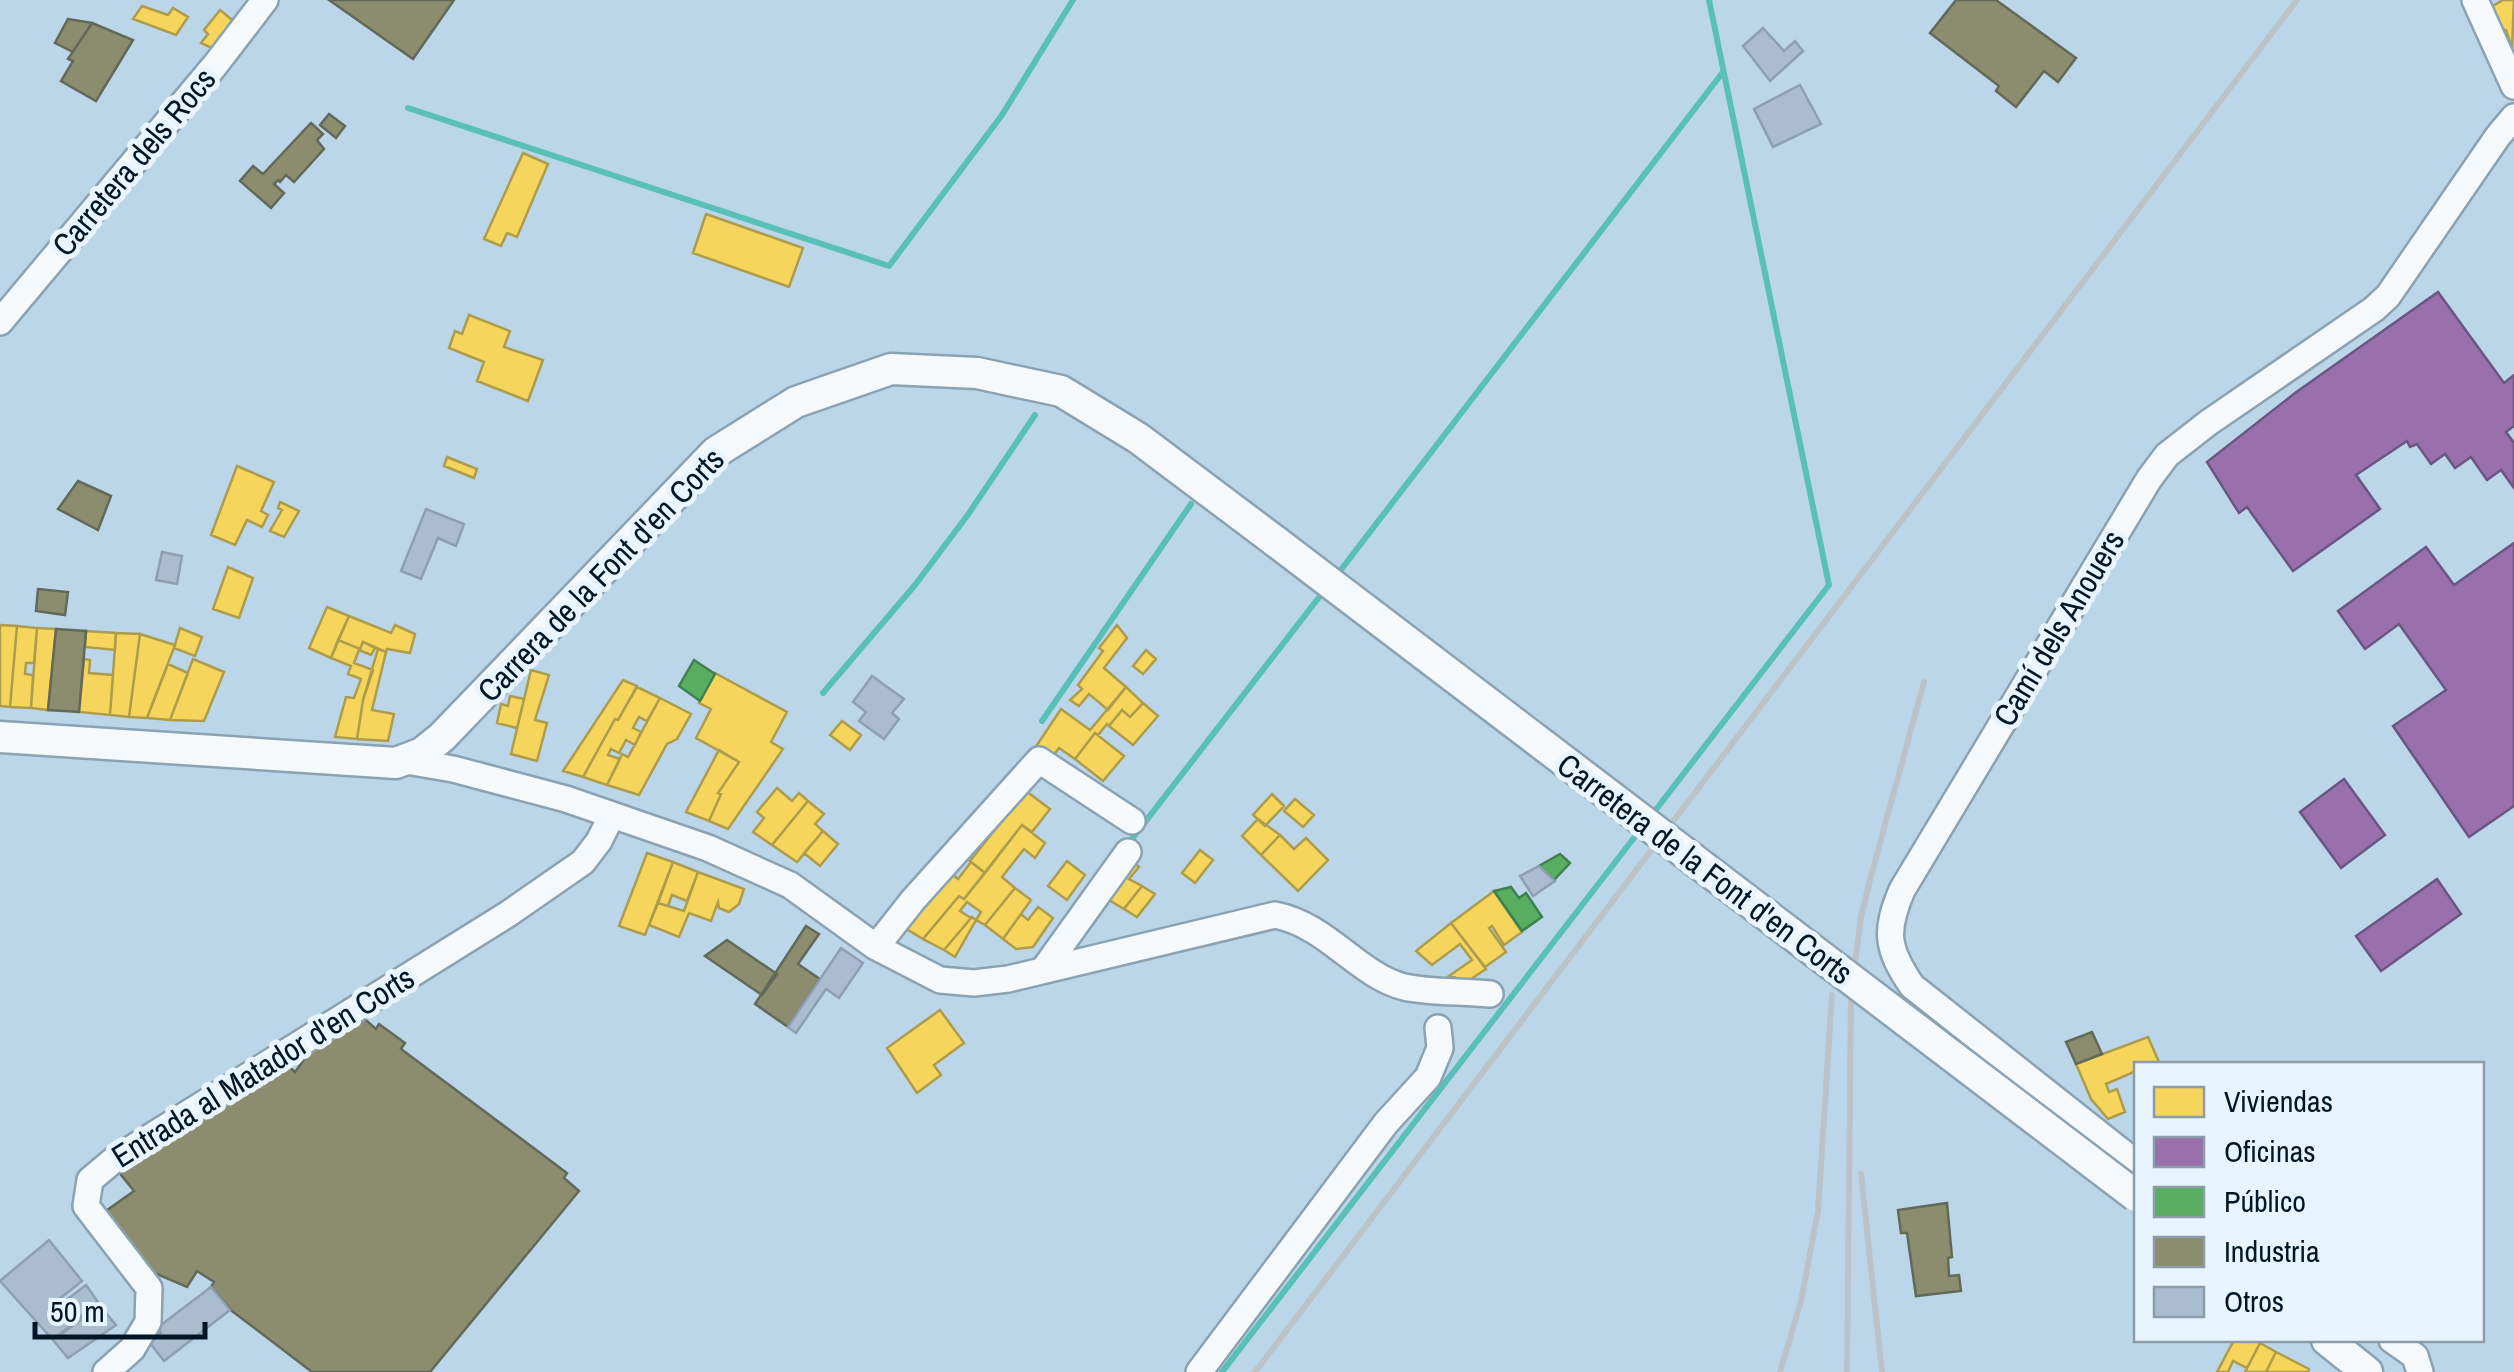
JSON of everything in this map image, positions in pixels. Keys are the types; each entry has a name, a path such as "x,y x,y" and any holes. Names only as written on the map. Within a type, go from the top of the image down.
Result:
{"street":[{"name":"Carretera dels Rocs","path":"0,322 205,78 265,0"},
{"path":"2475,0 2514,86"},
{"name":"Camí dels Anouers","path":"2134,1161 1912,986 1892,953 1888,932 1893,912 1953,804 2149,480 2168,455 2208,422 2388,296 2514,117"},
{"name":"Carrera de la Font d'en Corts","path":"406,761 442,737 716,452 796,402 892,368 977,373 1061,392 1138,438 1275,540"},
{"name":"Carretera de la Font d'en Corts","path":"1275,540 2134,1194"},
{"path":"0,737 324,760 406,761 472,774 566,799 708,848 790,885 876,947 923,973 957,983 1008,979 1276,915 1312,928 1403,986 1490,994"},
{"path":"876,947 913,900 1040,760 1132,821"},
{"name":"Entrada al Matador d'en Corts","path":"106,1372 132,1349 148,1322 149,1288 86,1206 90,1180 130,1148 508,914 583,862 612,815"},
{"path":"1044,969 1128,852"},
{"path":"1198,1372 1386,1123 1428,1076 1440,1048 1438,1028"},
{"path":"2330,1342 2367,1372"},
{"path":"2395,1342 2415,1356 2420,1372"}],"building: Viviendas":[{"path":"2503,0 2514,0 2512,48 2491,7"},
{"path":"142,6 168,15 173,8 188,17 176,35 133,19"},
{"path":"220,10 236,23 214,49 201,43 208,34 204,30"},
{"path":"523,153 548,164 517,237 507,233 501,246 484,239"},
{"path":"706,214 803,248 789,287 693,253"},
{"path":"469,315 510,331 504,347 543,360 528,401 477,381 484,362 449,348 455,331 462,334"},
{"path":"447,457 477,469 474,478 444,466"},
{"path":"237,466 274,482 261,511 268,515 262,527 247,520 235,545 211,535"},
{"path":"280,502 299,511 284,537 270,531 282,510 278,508"},
{"path":"228,567 253,578 239,618 213,609"},
{"path":"327,607 349,616 331,658 309,648"},
{"path":"349,616 391,633 395,625 415,634 410,653 387,649 386,652 363,642 360,649 338,640"},
{"path":"0,625 17,626 10,707 0,706"},
{"path":"1117,625 1127,638 1104,668 1126,687 1108,710 1089,694 1079,706 1070,700 1082,689 1078,685"},
{"path":"17,626 37,628 34,663 26,663 25,674 33,675 31,708 10,707"},
{"path":"37,628 56,629 48,710 31,708"},
{"path":"180,628 202,637 195,656 174,648"},
{"path":"86,631 116,633 115,650 85,647"},
{"path":"116,633 140,634 129,717 110,715"},
{"path":"140,634 175,645 147,718 129,717"},
{"path":"338,640 360,649 363,642 375,648 371,655 359,650 354,663 373,670 357,739 335,737 346,697 354,698 361,679 348,674 351,666 331,658"},
{"path":"378,649 386,652 372,710 394,714 388,741 357,739 363,700"},
{"path":"1146,650 1156,659 1143,674 1133,666"},
{"path":"84,659 90,660 89,673 113,675 110,715 79,712"},
{"path":"193,659 224,672 204,721 170,720"},
{"path":"168,664 188,673 170,720 147,718"},
{"path":"531,670 549,675 535,720 547,723 537,761 511,754"},
{"path":"715,673 787,712 771,742 783,749 728,829 709,821 721,794 718,793 739,762 696,738 711,709 699,703"},
{"path":"623,680 637,686 583,777 563,771"},
{"path":"637,687 660,698 647,721 639,717 633,728 641,732 635,745 626,740 619,753 611,749 608,755 620,759 607,785 583,777 615,719 618,720"},
{"path":"1126,687 1143,703 1130,717 1122,710 1109,726 1098,735 1095,733 1075,759 1059,748 1053,756 1037,745 1061,709 1090,730"},
{"path":"510,696 524,699 517,728 497,723 501,704 508,706"},
{"path":"660,698 691,714 677,739 667,744 639,795 607,785 622,754 628,757"},
{"path":"1143,703 1158,716 1133,745 1109,726 1122,710 1130,717"},
{"path":"842,721 861,735 850,750 830,735"},
{"path":"1095,733 1124,756 1103,781 1075,759"},
{"path":"719,750 739,762 718,793 721,794 709,821 686,812"},
{"path":"777,788 792,801 799,793 808,801 772,845 753,832 764,818 757,812"},
{"path":"1026,791 1050,809 1032,832 1022,825 985,873 970,861"},
{"path":"1272,794 1284,806 1265,826 1253,815"},
{"path":"1295,799 1314,815 1303,827 1284,811"},
{"path":"808,801 824,814 815,824 823,831 797,862 772,845"},
{"path":"1258,819 1280,835 1261,855 1242,836"},
{"path":"1022,825 1045,843 1035,858 1024,849 1002,877 1015,888 985,925 976,920 981,912 967,902 960,911 971,918 944,950 923,939 959,896 964,899"},
{"path":"823,831 838,844 820,866 804,853"},
{"path":"1280,835 1294,849 1306,838 1328,860 1298,891 1261,855"},
{"path":"1200,850 1213,860 1195,883 1182,873"},
{"path":"647,853 673,862 645,935 619,926"},
{"path":"1128,858 1139,867 1129,879 1142,886 1124,909 1099,894"},
{"path":"1067,861 1085,875 1067,900 1048,886"},
{"path":"673,862 698,872 687,901 672,895 668,906 658,903"},
{"path":"971,862 985,873 964,899 959,896 923,939 900,925 952,874 958,879"},
{"path":"698,872 744,889 739,904 729,912 719,908 718,902 711,921 689,913 679,937 649,925 658,903 684,911"},
{"path":"1142,886 1155,894 1137,917 1124,909"},
{"path":"1015,888 1031,900 1003,939 985,925"},
{"path":"1494,891 1522,932 1504,945 1492,926 1489,928 1506,952 1485,967 1451,923"},
{"path":"1038,907 1053,918 1033,947 1016,949 1003,939 1021,914 1028,920"},
{"path":"972,917 976,920 955,957 944,950"},
{"path":"1451,923 1486,969 1468,981 1449,976 1472,960 1460,944 1432,965 1416,951"},
{"path":"940,1010 964,1043 934,1065 941,1075 917,1093 887,1048"},
{"path":"2148,1037 2159,1062 2134,1062 2134,1072 2106,1084 2109,1092 2117,1089 2125,1112 2108,1119 2091,1099 2076,1064"},
{"path":"2233,1342 2260,1343 2247,1368 2233,1361 2228,1372 2217,1372"},
{"path":"2260,1343 2276,1352 2266,1372 2245,1372"},
{"path":"2276,1352 2309,1369 2308,1372 2266,1372"}],"building: Oficinas":[{"path":"2438,292 2504,383 2514,375 2514,426 2506,432 2514,443 2514,488 2501,470 2487,480 2471,457 2455,468 2445,454 2431,464 2417,444 2410,447 2407,441 2356,475 2380,509 2293,571 2247,507 2239,513 2207,462 2295,393"},
{"path":"2514,543 2514,806 2469,837 2393,726 2446,690 2399,624 2365,649 2338,611 2426,547 2454,585"},
{"path":"2344,779 2385,835 2341,868 2300,812"},
{"path":"2437,879 2461,914 2381,971 2356,936"}],"building: Público":[{"path":"694,660 715,674 700,701 679,686"},
{"path":"1560,854 1570,863 1554,880 1539,866"},
{"path":"1511,887 1519,898 1526,893 1542,917 1522,931 1494,891"}],"building: Industria":[{"path":"329,0 454,0 413,59"},
{"path":"1956,0 1996,0 2076,58 2058,82 2044,71 2016,107 1996,91 1999,86 1930,33"},
{"path":"68,19 92,23 73,52 55,43"},
{"path":"92,23 133,40 96,101 61,81 73,61 68,59"},
{"path":"329,114 345,126 336,138 320,125"},
{"path":"311,123 323,134 317,140 324,149 294,182 286,175 274,184 284,193 271,208 240,181 253,166 263,174"},
{"path":"78,481 111,496 98,530 58,509"},
{"path":"38,589 68,592 65,615 36,611"},
{"path":"56,629 86,631 79,712 48,710"},
{"path":"806,926 819,934 798,964 820,979 788,1027 755,1004"},
{"path":"727,940 777,974 762,995 705,956"},
{"path":"359,1014 376,1029 379,1024 405,1043 401,1049 567,1173 564,1178 579,1191 430,1372 312,1372 232,1311 211,1287 214,1282 197,1271 187,1287 157,1274 155,1277 103,1213 134,1191 113,1165 279,1057 295,1072 328,1027"},
{"path":"2092,1032 2102,1054 2076,1064 2066,1042"},
{"path":"1947,1203 1952,1257 1948,1258 1949,1276 1959,1275 1961,1291 1916,1296 1907,1233 1901,1233 1898,1210"}],"building: Otros":[{"path":"1763,28 1784,51 1795,41 1803,51 1770,81 1743,46"},
{"path":"1800,85 1821,124 1773,147 1754,109"},
{"path":"426,509 464,524 456,546 438,538 421,579 401,571"},
{"path":"162,552 182,556 177,584 156,580"},
{"path":"872,676 904,699 892,713 899,719 884,739 859,721 866,712 853,702"},
{"path":"1539,866 1555,881 1533,896 1520,876"},
{"path":"841,948 863,963 839,998 826,989 796,1033 788,1027"},
{"path":"49,1240 82,1281 58,1300 61,1304 86,1285 98,1302 53,1340 0,1281"},
{"path":"211,1287 230,1310 164,1361 150,1343 161,1333 157,1328"},
{"path":"100,1306 116,1325 68,1358 53,1340"}],"waterway":[{"path":"408,108 889,266 1002,115 1073,0"},
{"path":"1651,816 1829,585 1709,0"},
{"path":"1340,571 1723,72"},
{"path":"823,693 915,585 1035,415"},
{"path":"1042,721 1191,504"},
{"path":"1128,844 1320,596"},
{"path":"1222,1372 1640,830"}],"railway":[{"path":"1255,1372 2297,0"},
{"path":"1847,1372 1851,993 1861,917 1924,682"},
{"path":"1780,1372 1801,1301 1818,1211 1832,995"},
{"path":"1861,1174 1882,1372"}]}
